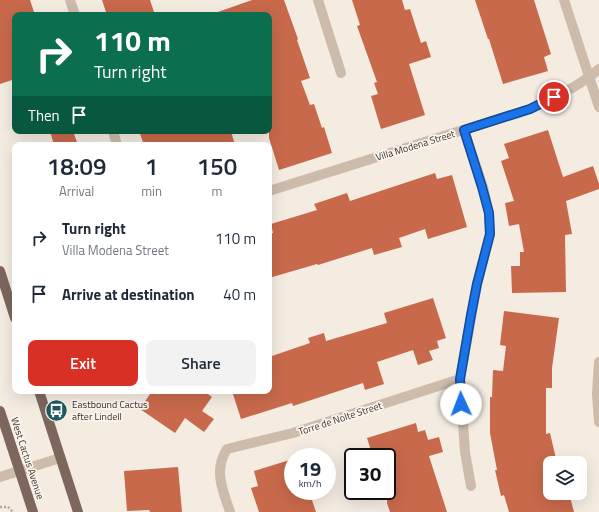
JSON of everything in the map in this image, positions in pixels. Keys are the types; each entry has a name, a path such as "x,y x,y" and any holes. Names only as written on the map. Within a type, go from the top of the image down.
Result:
{"main road":[{"path":"0,271 12,309"},
{"path":"39,394 78,512"},
{"name":"West Cactus Avenue","path":"0,411 33,512"}],"street":[{"path":"70,0 74,12"},
{"path":"318,0 341,73"},
{"path":"564,0 599,107"},
{"name":"Villa Modena Street","path":"272,190 530,109 589,79 599,69"},
{"path":"464,130 489,213 490,234 477,284 460,379 465,452 471,486"},
{"path":"599,362 597,394 599,422"},
{"name":"Torre de Nolte Street","path":"230,512 219,470 222,457 226,449 293,432 460,379"},
{"path":"0,476 60,458"}],"path":[{"path":"0,507 8,507 14,512"}],"building":[{"path":"0,0 30,0 34,12 12,12 12,80 0,84"},
{"path":"102,0 150,0 154,12 106,12"},
{"path":"252,0 284,0 310,78 301,81 310,105 314,104 322,128 324,127 332,153 279,170 272,148 272,142 270,142 269,138 269,134 272,134 272,12 218,12"},
{"path":"352,0 402,0 405,10 410,9 421,43 426,41 431,57 409,64 425,115 381,129 371,96 378,94 374,83 377,82 357,26 360,25"},
{"path":"475,0 534,0 551,54 544,57 548,71 503,84"},
{"path":"548,130 563,177 593,166 599,184 599,189 566,201 572,234 565,235 566,292 512,293 511,266 520,266 520,252 524,252 519,224 509,226 505,203 514,201 501,161 509,158 504,144"},
{"path":"51,134 74,134 77,142 53,142"},
{"path":"140,134 232,134 234,142 143,142"},
{"path":"435,173 437,179 452,175 467,227 428,239 425,229 399,238 402,247 374,255 372,248 318,265 317,264 272,277 272,224 317,210 314,204 347,193 350,201"},
{"path":"433,298 446,338 437,341 439,348 429,351 433,360 418,365 413,350 377,362 384,384 365,390 363,383 293,406 292,403 241,419 233,394 272,394 272,356 310,343 308,338 324,333 326,341 387,323 384,313"},
{"path":"504,311 559,318 552,368 552,388 546,388 546,434 550,433 555,456 543,456 543,500 571,500 574,512 509,512 504,495 501,496 495,470 497,470 490,433 490,397 492,397 493,370 503,371 506,346 500,345"},
{"path":"150,394 208,394 212,397 202,411 214,419 204,432 185,418 175,433 140,409"},
{"path":"416,423 418,432 425,430 428,440 439,437 443,452 429,456 447,512 390,512 387,500 396,500 396,448 370,448 367,438"},
{"path":"284,462 284,500 312,500 316,512 259,512 251,488 258,486 254,471"},
{"path":"178,467 182,512 150,512 149,510 127,511 124,471"}],"place":[{"name":"Eastbound Cactus after Lindell","path":"57,410"}],"route":[{"path":"461,404 460,379 477,284 486,255 490,234 489,213 464,130 530,109 554,97"}]}
